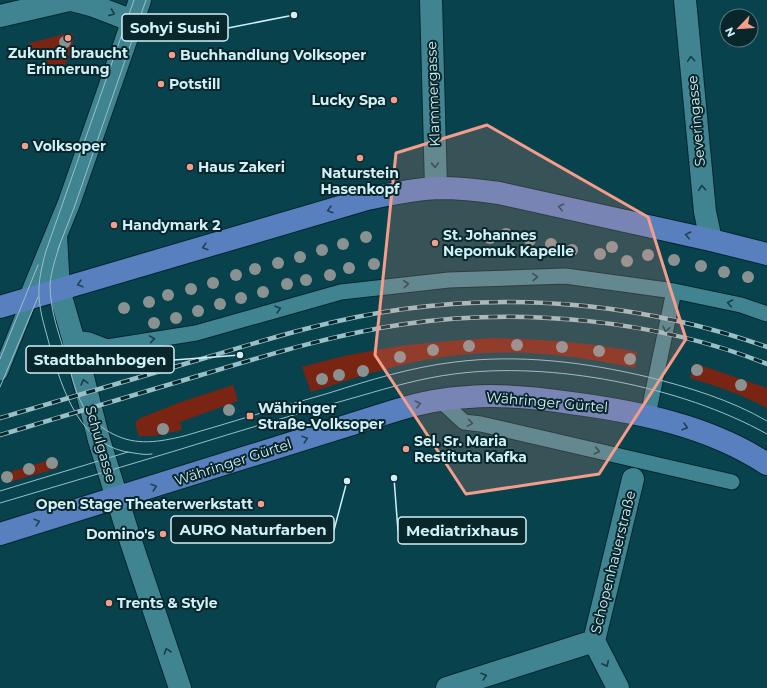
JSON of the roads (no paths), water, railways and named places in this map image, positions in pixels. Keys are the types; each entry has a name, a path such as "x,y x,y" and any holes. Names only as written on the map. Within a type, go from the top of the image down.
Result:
{"main road":[{"path":"0,307 367,199 401,192 436,188 466,188 500,193 767,254"},
{"name":"Währinger Gürtel","path":"0,534 397,410 440,400 470,396 513,396 616,409 648,415 711,435 750,453 767,464"}],"street":[{"path":"0,16 35,3 70,0 91,5 133,21"},
{"path":"30,298 69,204 140,0"},
{"name":"Klammergasse","path":"431,0 436,188"},
{"name":"Severingasse","path":"685,0 704,212 711,240"},
{"name":"Schulgasse","path":"56,236 59,290 99,440 180,688"},
{"name":"Schopenhauerstraße","path":"618,688 594,641 633,479"},
{"path":"447,688 594,641"}],"lane":[{"path":"73,338 89,340 107,347 114,346 196,332 341,292 449,280 565,276 674,291 741,305 767,314"},
{"path":"648,415 674,291"},
{"path":"0,373 30,298"},
{"path":"440,400 464,422 481,424 732,482"}],"tram line":[{"path":"134,0 46,251 40,280 39,297 43,322 61,381 68,399 87,429 100,441 115,449 138,454 152,454"},
{"path":"58,249 74,208 146,0"},
{"path":"60,244 51,275 50,294 61,341 77,393 83,406 92,419 106,430 122,438 148,442 166,440 184,436 391,374 439,364 503,359 552,361 600,367 648,377 724,400 767,421"},
{"path":"0,359 38,265"},
{"path":"0,387 38,297"},
{"path":"0,503 279,419 395,386 418,380 454,374 492,371 532,371 615,381 656,390 695,403 733,417 767,434"},
{"path":"0,491 128,452"}],"railway":[{"path":"0,418 304,329 379,313 450,304 496,302 542,303 588,306 634,312 679,321 767,347"},
{"path":"0,435 251,360 327,339 379,328 450,319 495,317 589,321 680,337 725,349 767,364"}],"place":[{"name":"Sohyi Sushi","path":"294,15"},
{"name":"Zukunft braucht Erinnerung","path":"68,38"},
{"name":"Buchhandlung Volksoper","path":"172,55"},
{"name":"Potstill","path":"161,84"},
{"name":"Lucky Spa","path":"394,100"},
{"name":"Volksoper","path":"25,146"},
{"name":"Naturstein Hasenkopf","path":"360,158"},
{"name":"Haus Zakeri","path":"190,167"},
{"name":"Handymark 2","path":"114,225"},
{"name":"St. Johannes Nepomuk Kapelle","path":"435,243"},
{"name":"Stadtbahnbogen","path":"240,355"},
{"name":"Währinger Straße-Volksoper","path":"250,416"},
{"name":"Sel. Sr. Maria Restituta Kafka","path":"406,449"},
{"name":"Mediatrixhaus","path":"394,478"},
{"name":"AURO Naturfarben","path":"347,481"},
{"name":"Open Stage Theaterwerkstatt","path":"261,504"},
{"name":"Domino's","path":"163,534"},
{"name":"Trents & Style","path":"109,603"}]}
